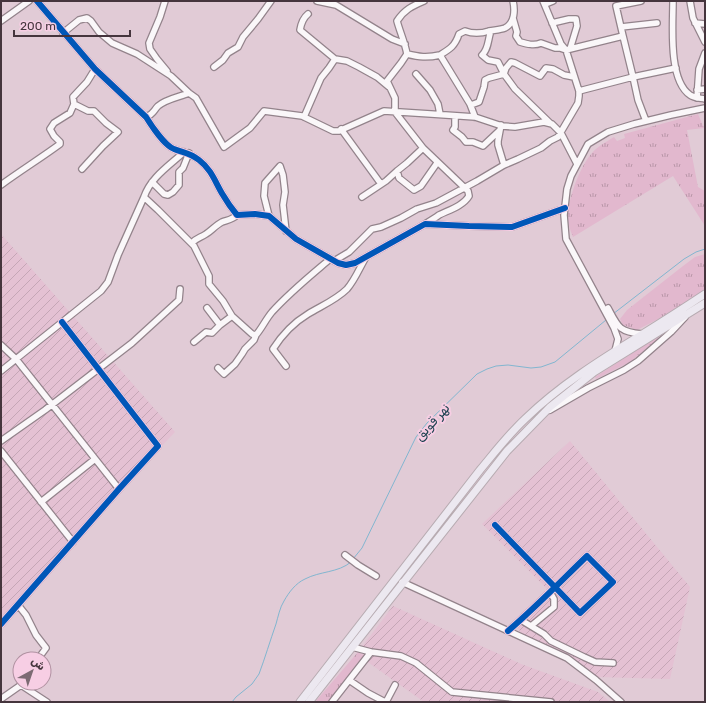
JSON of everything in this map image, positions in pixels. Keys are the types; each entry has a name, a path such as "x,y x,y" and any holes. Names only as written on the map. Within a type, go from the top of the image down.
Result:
{"main road":[{"path":"309,702 316,687 480,470 524,419 577,376 705,294"},
{"path":"300,702 316,687 352,647 507,451 550,407 594,372 705,303"}],"street":[{"path":"1,21 29,1"},
{"path":"37,1 95,69 146,117 167,144 173,149 187,152 200,160 212,173 223,195 237,215"},
{"path":"165,1 149,43 150,49 171,76 188,93 196,98 224,147 250,128 264,111 304,117 333,131 341,130 384,111 475,117 501,128 544,122 552,124"},
{"path":"214,68 228,53 238,47 243,37 271,1"},
{"path":"317,1 336,6 405,44"},
{"path":"192,243 196,238 206,234 223,222 233,219 237,215 255,214 269,216 296,239 338,264 346,265 355,263 466,201 469,196 468,191 423,148 395,112 395,98 387,81 407,54 397,21 410,7 424,1"},
{"path":"407,54 420,57 440,56 451,49 459,34 465,31 480,34 505,28 511,24 513,18 513,1"},
{"path":"553,1 548,3 544,2 561,44 568,49"},
{"path":"641,1 616,3 638,100 646,121"},
{"path":"673,1 673,45 676,70 682,87 691,96 705,99"},
{"path":"690,1 693,18 705,42"},
{"path":"308,14 305,16 300,30 335,59 347,61 359,67 377,77 390,87"},
{"path":"64,33 79,20 87,18 99,32 112,43 137,54 171,76"},
{"path":"513,18 517,32 516,36 520,42 536,45 541,43 555,48 568,49 623,36"},
{"path":"218,368 224,374 235,364 245,349 254,340 272,313 291,292 332,260 349,252 372,229 381,227 417,209 436,203 504,165 541,148 550,141 558,138 578,103 579,96 568,49 577,26 576,19 552,23"},
{"path":"621,26 657,23"},
{"path":"695,23 705,24"},
{"path":"488,31 490,34 488,46 482,55 488,60 498,62 504,74 515,89 562,132 577,164"},
{"path":"697,98 699,68 705,53"},
{"path":"440,56 471,105 475,117"},
{"path":"304,117 321,78 335,59"},
{"path":"504,74 506,68 511,62 540,76 546,68 553,69 564,76 574,77"},
{"path":"578,91 676,68"},
{"path":"1,186 60,144 50,129 54,123 70,113 74,104 73,97 88,82 95,69"},
{"path":"416,74 430,90 438,104 440,114"},
{"path":"471,105 479,102 485,80 504,74"},
{"path":"697,90 705,90"},
{"path":"146,117 152,115 158,106 188,93"},
{"path":"74,104 88,111 94,111 118,132 82,169"},
{"path":"615,351 618,339 616,326 603,303 597,296 566,239 564,215 567,189 571,176 588,144 608,132 646,121 705,108"},
{"path":"455,116 455,127 453,130 466,142 473,142 483,146 501,128"},
{"path":"501,128 498,145 504,165"},
{"path":"341,130 381,184"},
{"path":"362,197 386,181 423,148"},
{"path":"1,370 101,291 108,282 146,189 160,172 187,152"},
{"path":"152,182 164,194 168,195 173,192 179,185 179,172 183,168 187,152"},
{"path":"397,171 399,178 414,190 421,186 438,163"},
{"path":"269,216 264,196 265,183 280,166 283,175 285,192 283,204 286,231"},
{"path":"144,197 192,243 209,276 209,284 223,301 232,316 252,334 256,335"},
{"path":"425,224 512,227 565,208"},
{"path":"286,366 273,349 278,342 291,326 306,315 328,304 348,288 366,256"},
{"path":"1,441 52,405 132,343 179,300 180,289"},
{"path":"207,308 220,325"},
{"path":"543,414 638,361 671,332 688,314"},
{"path":"194,342 206,332 212,333 232,316"},
{"path":"1,624 158,446 62,322"},
{"path":"616,326 630,333 642,334"},
{"path":"1,345 16,359 119,489"},
{"path":"1,451 73,542"},
{"path":"41,502 95,459"},
{"path":"495,525 555,587 580,613 613,582 587,556 555,587 550,592 521,620 508,631"},
{"path":"347,556 376,576"},
{"path":"402,582 567,658 596,680 621,702"},
{"path":"532,626 554,607 554,599 550,592"},
{"path":"18,605 26,615 36,635 46,648 44,651"},
{"path":"521,620 544,634 551,641 584,658 595,662 613,663"},
{"path":"352,647 371,652 401,656 416,663 452,692 551,702"},
{"path":"335,701 371,652"},
{"path":"349,680 385,702 395,685"},
{"path":"1,699 12,691"},
{"path":"32,691 47,702"}],"shaded area":[{"path":"1,234 175,432 1,617"},
{"path":"570,441 690,587 670,679 596,677 522,634 517,627 515,619 547,589 482,524"},
{"path":"393,606 521,664 598,692 610,702 424,702 362,658 363,656 358,652"}],"green space":[{"path":"698,114 704,128 687,130 698,187 705,191 705,226 673,176 573,237 568,219 572,192 583,166 594,151 614,137 617,141 625,138 624,134"},
{"path":"705,254 705,290 668,314 637,330 623,325 620,319 627,310 695,257"},
{"path":"660,335 657,340 630,362 596,379 595,377"},
{"path":"358,652 364,656 330,702 315,702"}],"waterway":[{"name":"نهر قويق","path":"613,314 684,259 705,249"},
{"name":"نهر قويق","path":"353,559 362,548 416,437 427,423 477,374 496,366 508,365 531,368 541,367 555,362 606,320"},
{"name":"نهر قويق","path":"232,702 252,684 259,674 281,606 293,588 311,576 335,570 346,566 351,562"}],"cycle path":[{"path":"37,1 95,69 146,117 158,135 170,147 192,155 203,164 210,172 226,200 237,215 255,214 269,216 296,239 338,263 346,265 355,263 425,224 512,227 565,208"},
{"path":"1,624 158,446 62,322"},
{"path":"495,525 580,613 613,582 587,556 577,565 558,584 548,594 508,631"}]}
